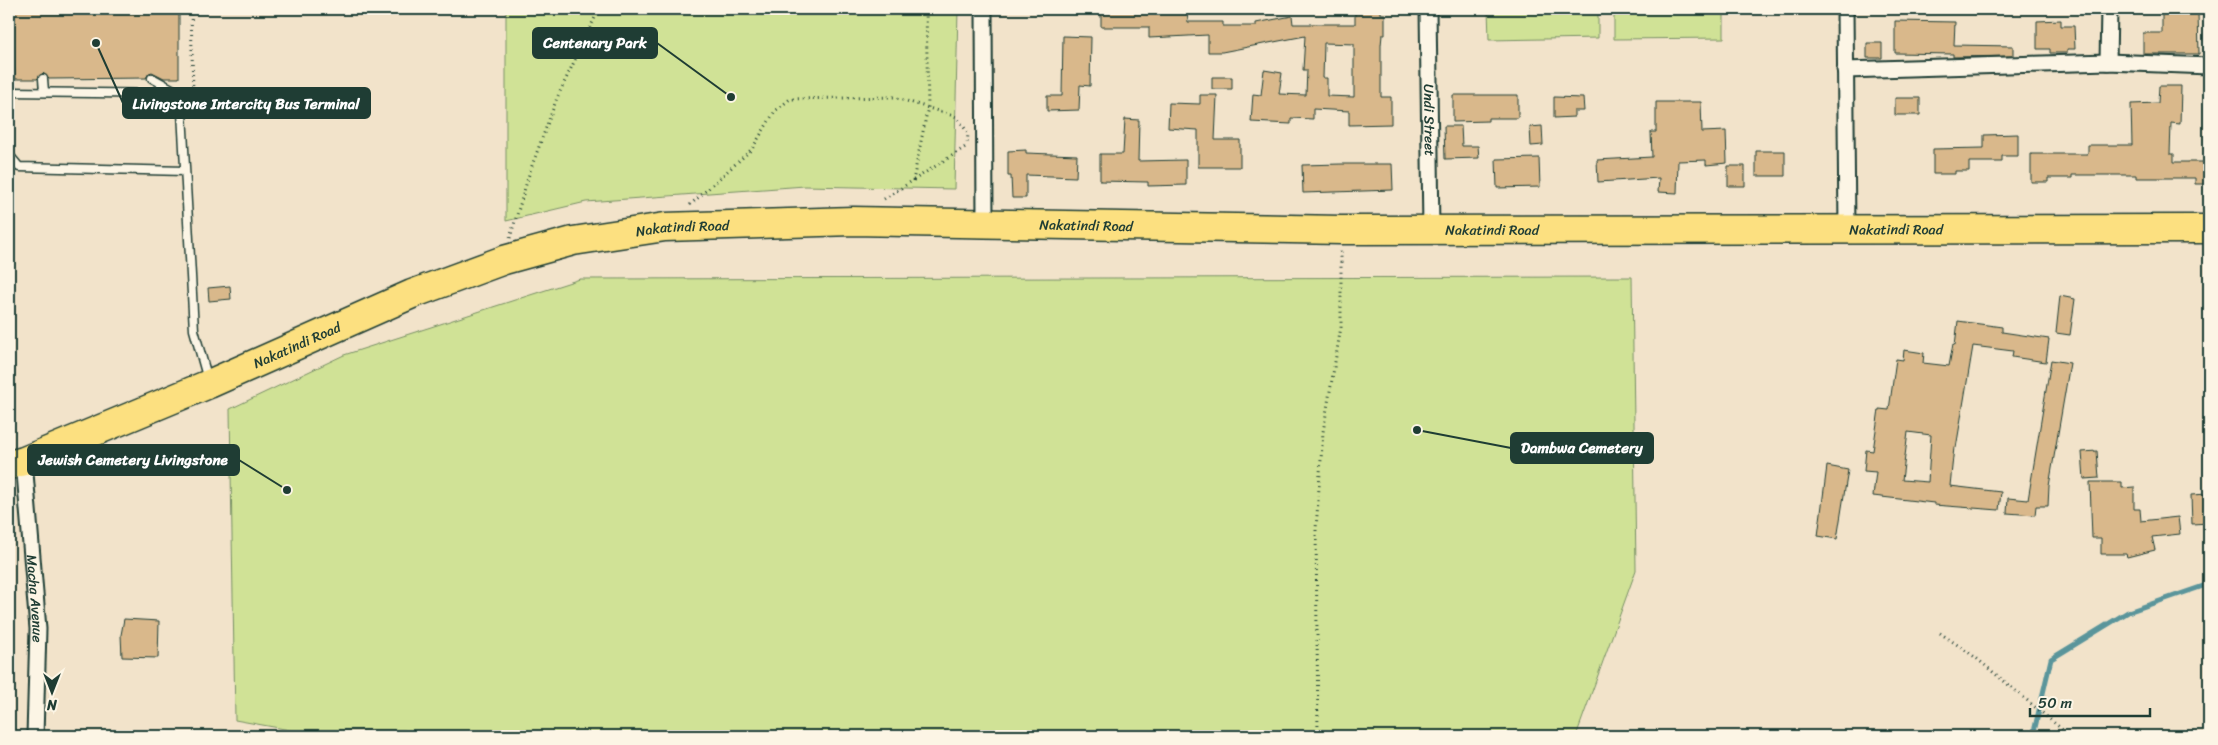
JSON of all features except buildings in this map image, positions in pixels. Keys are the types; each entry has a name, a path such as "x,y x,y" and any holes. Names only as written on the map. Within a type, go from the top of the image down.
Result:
{"highway":[{"name":"Nakatindi Road","path":"16,463 209,384 412,294 504,260 573,241 665,226 853,221 1341,230 2209,230"}],"street":[{"path":"984,9 985,223"},
{"name":"Undi Street","path":"1428,9 1431,230"},
{"path":"1845,9 1847,231"},
{"path":"2108,62 2109,9"},
{"path":"1845,70 2108,62 2209,66"},
{"name":"Macha Avenue","path":"16,463 38,629 35,736"}],"lane":[{"path":"152,78 181,94"},
{"path":"43,79 44,92"},
{"path":"9,92 181,94"},
{"path":"181,94 194,330 209,384"},
{"path":"9,155 18,167 185,171"}],"path":[{"path":"181,94 193,94 191,9"},
{"path":"504,260 533,162 557,98 599,9"},
{"path":"913,181 928,107 926,9"},
{"path":"665,226 752,149 776,111 790,99 894,97 957,117 968,133 967,146"},
{"path":"967,146 986,159"},
{"path":"853,221 967,146"},
{"path":"1318,736 1316,529 1322,432 1341,327 1341,230"},
{"path":"1940,633 1976,657 2070,736"}],"green space":[{"path":"506,9 958,9 954,189 805,186 586,202 506,221"},
{"path":"1488,9 1598,9 1598,38 1489,40"},
{"path":"1614,9 1724,9 1724,38 1614,39"},
{"path":"1632,277 1636,570 1576,736 424,736 404,730 290,730 235,720 230,409 344,355 580,279"}],"waterway":[{"path":"2033,736 2051,659 2128,612 2209,584"}],"place":[{"name":"Livingstone Intercity Bus Terminal","path":"96,43"},
{"name":"Centenary Park","path":"731,97"},
{"name":"Dambwa Cemetery","path":"1417,430"},
{"name":"Jewish Cemetery Livingstone","path":"287,490"}]}
